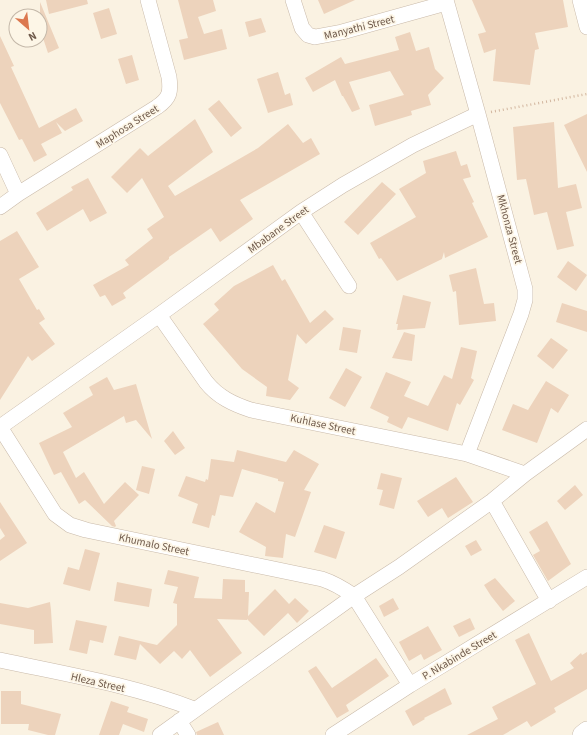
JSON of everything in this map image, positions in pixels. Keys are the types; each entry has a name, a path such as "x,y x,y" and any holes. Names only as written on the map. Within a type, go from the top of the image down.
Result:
{"street":[{"name":"Maphosa Street","path":"0,207 18,194 157,107 166,99 170,89 169,77 148,0"},
{"name":"Manyathi Street","path":"293,0 302,28 308,34 315,37 342,32 446,1"},
{"path":"580,0 587,26"},
{"name":"Mkhonza Street","path":"446,1 524,280 526,295 521,314 467,454"},
{"name":"Mbabane Street","path":"0,427 159,315 301,212 380,163 413,145 478,114"},
{"path":"0,155 18,194"},
{"path":"301,212 349,286"},
{"name":"Kuhlase Street","path":"159,315 206,382 213,390 236,405 251,410 467,454 525,474"},
{"name":"Khumalo Street","path":"0,427 56,514 70,525 86,530 322,579 334,583 354,596"},
{"path":"160,735 194,709 354,596 399,567 492,501 525,474 587,429"},
{"path":"492,501 549,600"},
{"name":"P. Nkabinde Street","path":"334,735 410,685 587,577"},
{"path":"354,596 410,685"},
{"name":"Hleza Street","path":"0,660 122,687 160,697 194,709"},
{"path":"179,721 188,735"},
{"path":"582,735 587,732"}],"path":[{"path":"478,114 587,94"}],"building":[{"path":"46,0 87,0 88,4 49,14"},
{"path":"178,0 213,0 216,11 198,17 204,34 222,29 227,49 184,60 179,40 188,38"},
{"path":"318,0 355,0 324,14"},
{"path":"472,0 563,0 568,27 535,33 539,49 535,50 530,85 493,81 496,49 484,53 478,34 486,32"},
{"path":"109,8 117,34 101,39 93,13"},
{"path":"261,18 266,32 249,37 245,22"},
{"path":"48,21 59,48 48,53 46,48 48,48"},
{"path":"410,32 416,51 429,47 435,69 444,78 428,95 431,105 411,111 412,115 375,126 369,105 404,95 390,71 349,82 360,109 352,112 342,96 335,80 313,92 305,78 341,57 345,64 399,50 395,37"},
{"path":"0,36 14,66 11,67 39,128 76,108 83,121 65,131 56,122 62,133 41,144 47,155 34,162 22,139 19,140 0,103"},
{"path":"132,55 139,80 126,84 118,59"},
{"path":"278,72 285,95 290,93 293,105 268,113 257,79"},
{"path":"219,100 242,128 231,137 208,109"},
{"path":"587,114 587,172 564,125"},
{"path":"195,119 213,152 168,186 175,196 258,148 288,124 303,143 311,138 320,154 240,200 253,219 220,242 211,228 169,257 169,259 123,293 126,298 112,306 105,295 100,297 93,285 129,265 125,260 153,238 147,229 164,217 142,178 127,193 111,177 140,148 148,156"},
{"path":"554,122 558,188 576,184 582,208 566,212 574,246 557,250 547,212 534,215 526,179 517,180 513,127"},
{"path":"456,151 461,166 467,164 471,177 463,179 474,202 472,203 488,237 445,258 444,252 442,259 397,281 381,258 379,259 370,243 416,217 399,189 426,173 423,161"},
{"path":"88,178 107,213 90,222 83,209 47,231 36,213 73,190 71,187"},
{"path":"382,182 396,194 358,235 344,222"},
{"path":"17,231 39,267 19,279 37,310 39,309 45,319 39,323 55,344 32,361 28,356 0,400 0,241"},
{"path":"568,261 587,275 576,291 557,277"},
{"path":"273,265 282,281 285,279 310,323 325,310 334,319 306,344 297,334 288,380 299,388 290,400 266,396 267,387 242,369 203,324 219,310 214,304 234,286"},
{"path":"476,268 484,304 494,303 496,321 459,325 456,291 453,292 449,275"},
{"path":"403,295 431,302 425,328 397,330 398,324 396,324"},
{"path":"562,303 587,311 587,332 556,322"},
{"path":"343,327 361,330 357,353 339,350"},
{"path":"404,332 415,335 412,361 392,358"},
{"path":"551,338 568,350 553,369 537,356"},
{"path":"461,347 477,351 471,378 474,380 460,405 457,403 448,431 408,417 402,429 387,422 389,417 370,408 386,372 411,382 404,396 428,406 444,375 452,379"},
{"path":"346,368 362,377 345,407 329,398"},
{"path":"107,377 114,390 136,384 152,439 136,420 126,423 124,416 63,452 76,478 84,472 104,504 125,482 139,495 114,521 115,527 112,526 85,500 79,504 61,472 54,475 39,443 72,427 63,413 93,395 89,387"},
{"path":"546,381 569,395 558,413 551,408 537,443 502,430 513,404 528,410"},
{"path":"173,431 185,448 175,455 164,441"},
{"path":"237,450 286,462 294,450 319,464 304,490 311,492 295,537 286,534 283,558 265,556 266,547 239,532 256,502 275,513 284,482 242,469 233,497 220,495 215,516 212,515 209,528 192,523 198,504 178,496 186,476 205,482 206,479 208,480 211,459 234,462"},
{"path":"142,466 155,469 149,494 136,490"},
{"path":"381,473 402,478 394,509 379,505 383,490 377,489"},
{"path":"456,477 473,502 448,518 442,508 428,517 417,501"},
{"path":"575,485 583,495 565,510 557,501"},
{"path":"0,502 27,543 0,561 0,540 5,536 0,528"},
{"path":"547,521 571,564 548,581 533,555 540,551 529,532"},
{"path":"324,525 345,532 336,559 314,552"},
{"path":"476,540 482,550 471,556 465,546"},
{"path":"85,549 100,553 90,591 63,584 68,567 79,570"},
{"path":"168,570 199,577 194,598 222,599 223,579 245,580 245,592 249,592 248,616 275,589 289,604 295,598 309,611 297,623 288,613 264,636 247,619 217,619 242,653 210,677 190,650 182,659 174,651 160,664 140,644 136,660 114,655 119,636 157,645 177,625 177,604 173,603 178,587 164,584"},
{"path":"495,578 515,601 503,611 484,585"},
{"path":"117,582 152,589 149,607 114,601"},
{"path":"393,598 399,609 384,617 379,606"},
{"path":"50,602 53,643 34,644 34,630 0,624 0,603 28,608"},
{"path":"470,618 475,629 459,637 453,626"},
{"path":"76,620 107,626 103,643 90,640 87,654 69,650"},
{"path":"428,626 442,650 424,660 421,654 409,661 399,642"},
{"path":"529,633 551,681 574,668 570,663 581,653 582,655 587,652 587,689 554,708 556,712 531,727 527,721 503,735 467,735 498,719 492,707 536,684 515,640"},
{"path":"376,658 389,676 346,705 349,711 337,718 308,671 316,666 332,688"},
{"path":"445,688 452,704 424,718 425,719 413,726 405,711"},
{"path":"1,691 21,691 21,704 61,714 55,735 48,735 28,730 29,724 1,724"},
{"path":"111,701 129,707 127,712 148,719 144,732 123,724 119,735 99,735"},
{"path":"218,722 224,735 197,735 196,732"}]}
